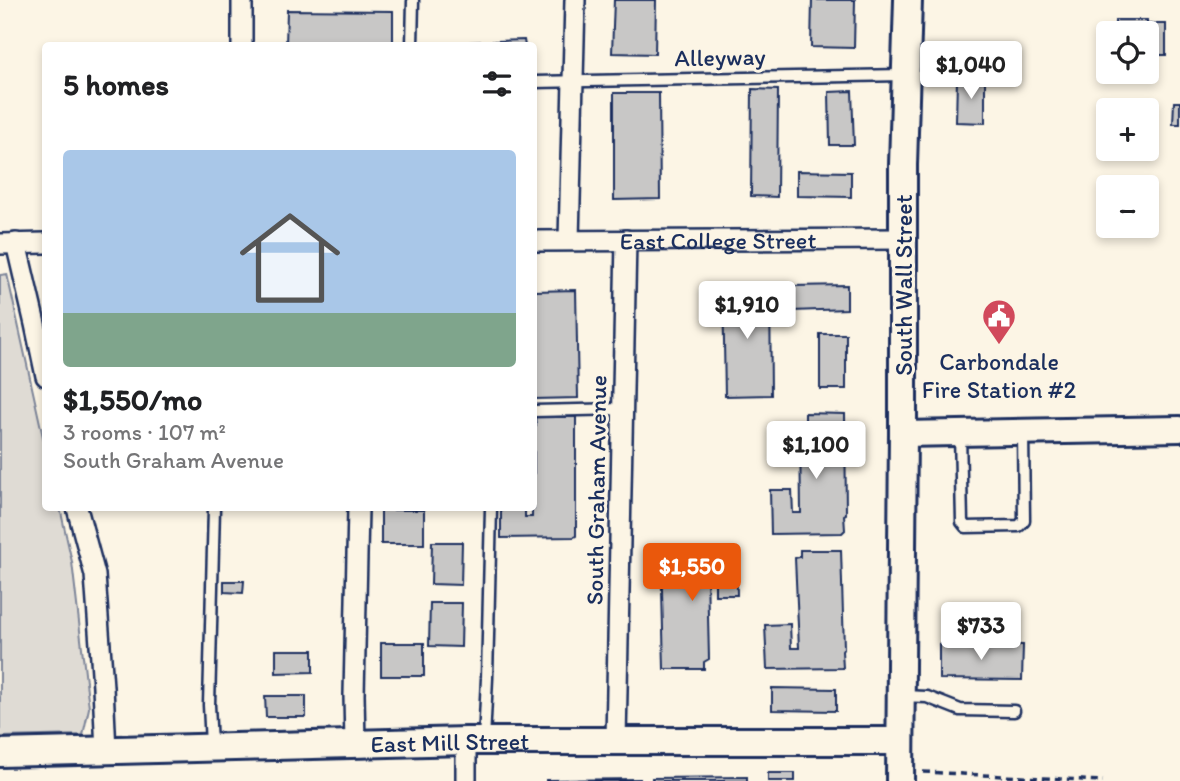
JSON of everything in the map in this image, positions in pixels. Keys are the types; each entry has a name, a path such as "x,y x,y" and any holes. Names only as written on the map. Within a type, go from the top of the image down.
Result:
{"main road":[{"name":"South Wall Street","path":"900,776 903,166 908,0"},
{"name":"East Mill Street","path":"0,753 475,741 900,741"}],"street":[{"path":"242,42 243,0"},
{"path":"569,240 575,0"},
{"name":"East College Street","path":"537,241 904,239"},
{"name":"South Graham Avenue","path":"616,740 626,240"},
{"path":"42,243 8,244 35,324 42,357"},
{"path":"903,435 1180,429"},
{"path":"78,511 95,575 106,751"},
{"path":"355,744 358,511"},
{"path":"466,781 475,741"}],"lane":[{"path":"412,42 413,0"},
{"name":"Alleyway","path":"537,82 906,75"},
{"path":"537,411 622,409"},
{"path":"960,433 962,522 966,527 1019,526 1024,521 1023,432"},
{"path":"211,748 209,705 214,511"},
{"path":"475,741 487,678 491,511"},
{"path":"900,696 927,697 960,710 1014,711"}],"path":[{"path":"900,776 1104,781"}],"shaded area":[{"path":"7,274 42,432 42,511 61,511 72,562 89,708 83,735 0,737 0,275"}],"building":[{"path":"614,0 656,0 655,54 612,53"},
{"path":"812,0 855,0 854,48 811,47"},
{"path":"287,10 393,11 393,42 286,42"},
{"path":"1115,20 1147,20 1147,21"},
{"path":"1159,24 1166,24 1166,55 1159,55"},
{"path":"524,40 524,42 469,42"},
{"path":"957,79 985,79 985,123 956,122"},
{"path":"752,89 778,90 777,197 751,196"},
{"path":"852,91 854,145 830,145 829,92"},
{"path":"614,93 659,93 660,199 614,200"},
{"path":"1174,102 1180,102 1180,124 1173,124"},
{"path":"797,171 851,172 851,197 797,196"},
{"path":"847,285 847,309 792,311 792,286"},
{"path":"770,286 771,395 725,396 723,287"},
{"path":"576,290 578,398 537,399 537,291"},
{"path":"820,334 846,334 846,389 820,389"},
{"path":"805,413 845,414 845,530 842,533 771,534 770,490 792,490 793,513 801,513 800,424 805,424"},
{"path":"537,417 576,417 576,536 501,538 501,511 525,511 525,517 532,517 532,511 537,511"},
{"path":"381,511 424,511 424,544 381,544"},
{"path":"432,542 462,542 461,585 431,584"},
{"path":"800,550 841,550 843,668 767,669 765,625 790,624 791,648 799,648 795,558 800,557"},
{"path":"661,551 736,551 737,595 715,595 715,572 707,572 709,659 704,662 704,669 664,669"},
{"path":"224,581 244,581 243,593 224,592"},
{"path":"430,603 462,603 461,647 429,646"},
{"path":"381,643 424,643 424,676 381,676"},
{"path":"939,644 1023,645 1022,680 939,679"},
{"path":"276,650 313,650 313,672 276,673"},
{"path":"772,688 836,689 836,711 772,710"},
{"path":"265,696 306,696 306,717 266,717"},
{"path":"768,773 795,773 795,781 768,781"},
{"path":"747,777 747,781 652,781 652,778"},
{"path":"546,780 640,781 546,781"}],"place":[{"name":"Carbondale Fire Station #2","path":"999,346"}]}
